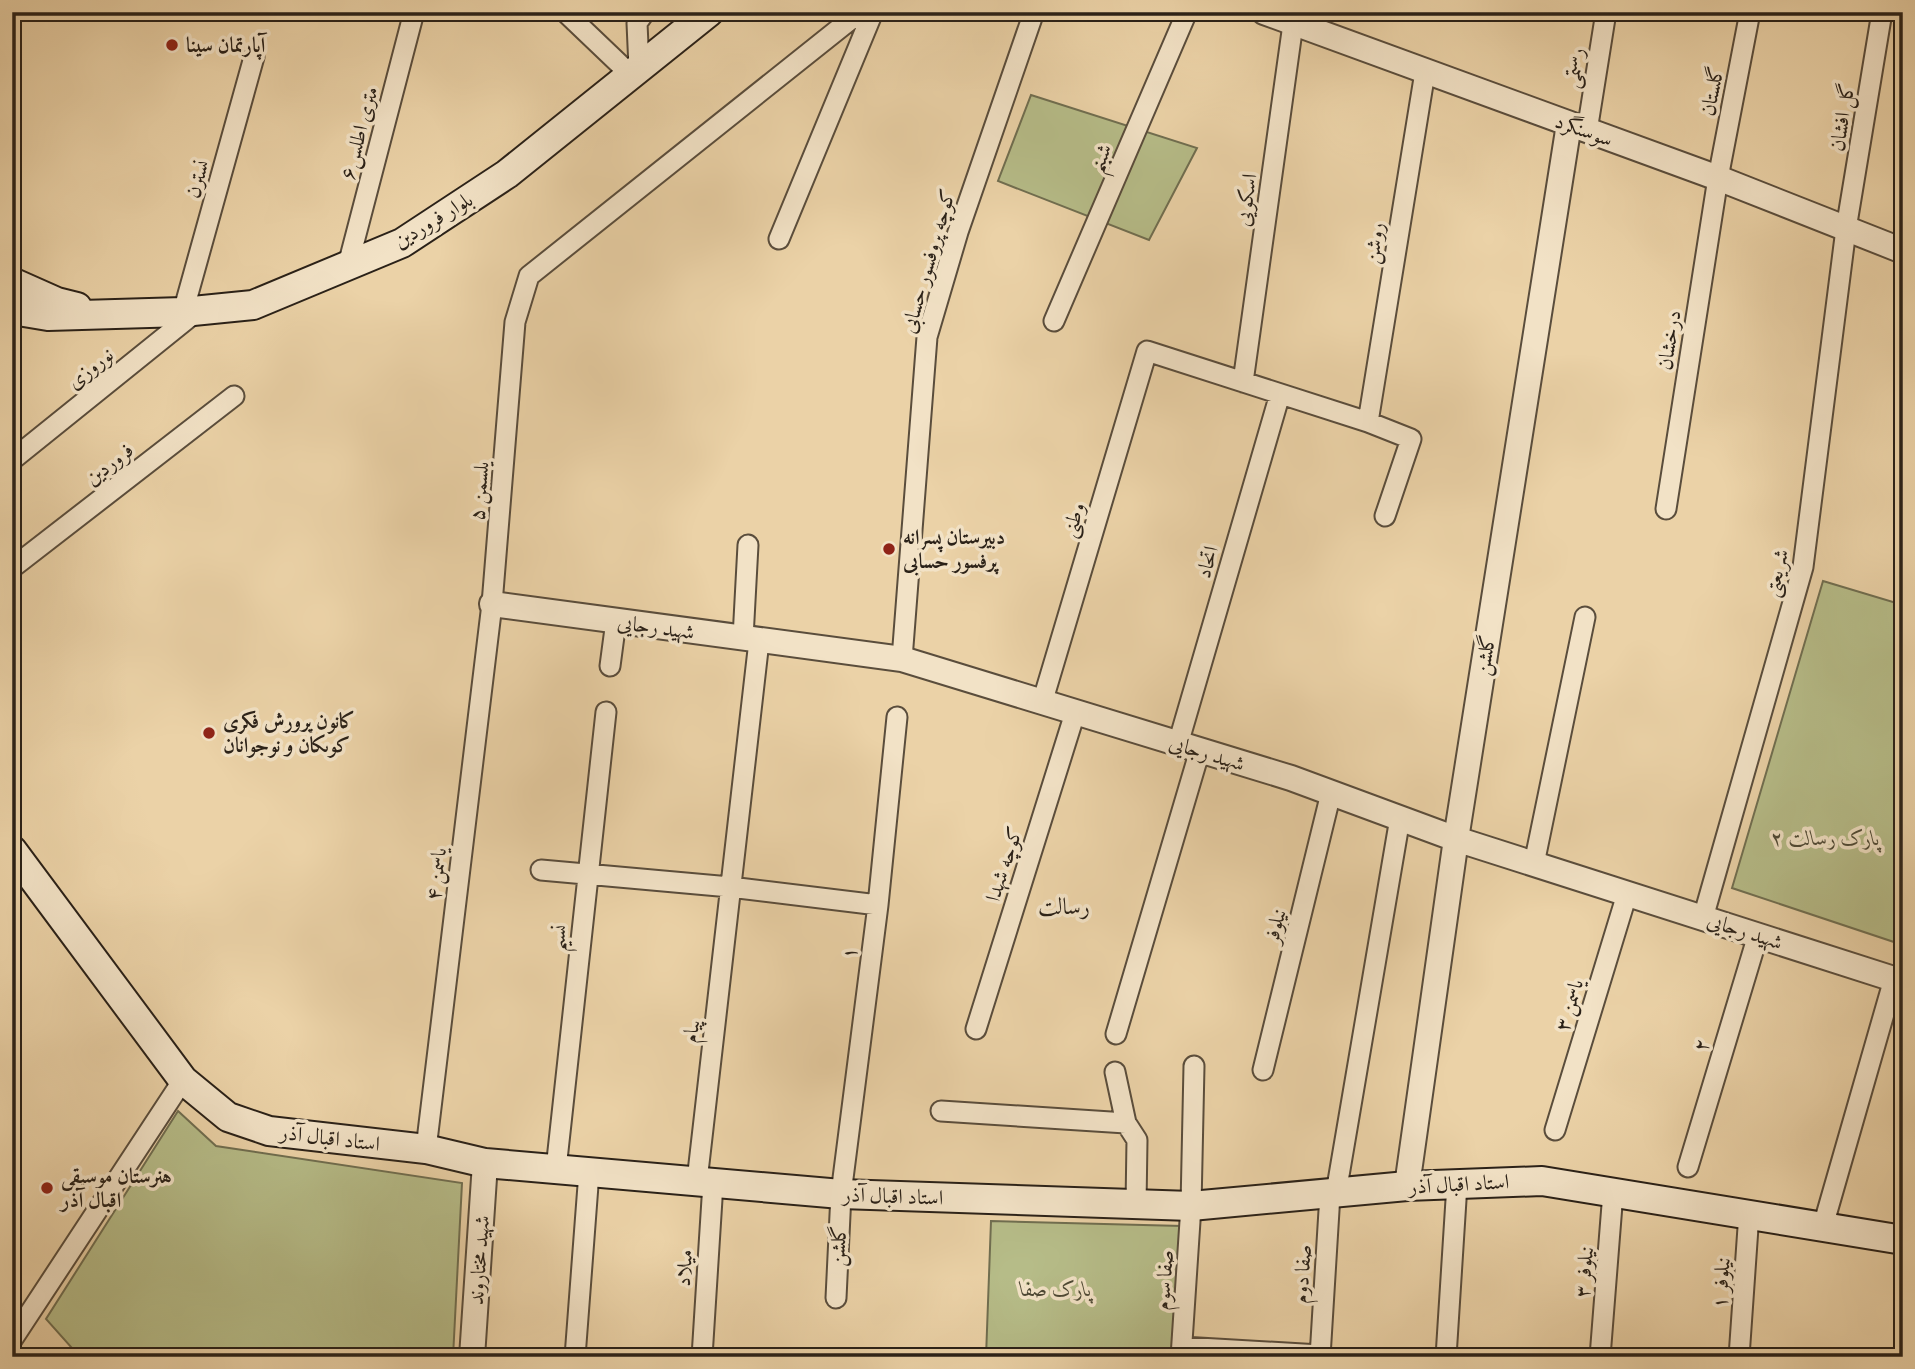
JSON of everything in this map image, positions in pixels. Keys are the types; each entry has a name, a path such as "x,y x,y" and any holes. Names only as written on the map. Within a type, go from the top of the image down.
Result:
{"main road":[{"name":"بلوار فروردین","path":"13,290 107,314 190,312 253,305 402,243 507,174 709,12"},
{"name":"استاد اقبال آذر","path":"12,850 183,1080 228,1117 270,1131 426,1150 485,1163 841,1194 1191,1206 1407,1186 1542,1181 1903,1240"}],"street":[{"name":"۶متری اطلس","path":"348,265 414,12"},
{"path":"565,12 635,72"},
{"path":"635,72 637,23 645,12"},
{"name":"یلسمن ۵","path":"492,604 515,322 529,276 860,12"},
{"path":"779,239 873,12"},
{"name":"کوچه پروفسور حسابی","path":"902,659 927,337 958,232 1034,12"},
{"name":"شبنم","path":"1054,321 1187,12"},
{"name":"سوسنگرد","path":"1264,12 1718,178 1903,251"},
{"name":"رستمی","path":"1578,127 1606,12"},
{"name":"گلستان","path":"1718,178 1750,12"},
{"name":"گل افشان","path":"1846,229 1882,12"},
{"name":"اسکویی","path":"1243,382 1293,24"},
{"name":"نسترن","path":"190,312 254,58"},
{"name":"روشن","path":"1368,422 1425,72"},
{"name":"گلشن","path":"1407,1186 1456,839 1578,127"},
{"name":"درخشان","path":"1666,509 1718,178"},
{"name":"شریعتی","path":"1703,918 1804,566 1846,229"},
{"name":"نوروزی","path":"12,460 190,312"},
{"name":"وطنی","path":"1042,703 1147,351 1243,382"},
{"path":"1243,382 1368,422 1410,439 1385,516"},
{"name":"اتحاد","path":"1116,1034 1280,394"},
{"name":"فروردین","path":"12,569 234,396"},
{"name":"پیام","path":"705,1182 751,639 748,545"},
{"name":"شهید رجایی","path":"492,604 902,659 1291,778 1456,839 1898,981"},
{"name":"یاسمن ۴","path":"426,1150 492,604"},
{"path":"1534,864 1585,617"},
{"path":"610,666 616,621"},
{"name":"نسیم","path":"555,1169 606,712"},
{"name":"کوچه شهدا","path":"976,1029 1075,713"},
{"name":"۱","path":"841,1194 878,905 897,717"},
{"name":"نیلوفر","path":"1263,1070 1331,793"},
{"name":"صفا دوم","path":"1320,1356 1333,1193 1400,818"},
{"path":"541,870 730,887 878,905"},
{"name":"یاسمن ۳","path":"1555,1130 1627,894"},
{"name":"۲","path":"1688,1167 1758,935"},
{"path":"1823,1226 1898,981"},
{"name":"صفا سوم","path":"1182,1352 1191,1206 1194,1066"},
{"path":"1115,1072 1126,1123 1136,1140 1136,1205"},
{"path":"12,1340 183,1080"},
{"path":"941,1111 1126,1123"},
{"name":"شهید مختاروند","path":"472,1357 485,1163"},
{"path":"575,1357 589,1172"},
{"name":"میلاد","path":"702,1357 705,1182"},
{"path":"1446,1357 1457,1184"},
{"name":"نیلوفر ۳","path":"1600,1357 1613,1192"},
{"name":"گلشن","path":"836,1298 841,1194"},
{"name":"نیلوفر ۱","path":"1739,1357 1749,1213"},
{"path":"1182,1352 1320,1356"}],"green space":[{"path":"1031,95 1197,148 1149,240 998,181"},
{"name":"پارک رسالت ۲","path":"1823,581 1903,605 1903,945 1732,888"},
{"path":"178,1111 216,1146 462,1183 453,1357 66,1357 72,1348 46,1319"},
{"name":"پارک صفا","path":"991,1221 1182,1226 1171,1357 986,1357"}],"place":[{"name":"آپارتمان سینا","path":"172,45"},
{"name":"دبیرستان پسرانه پرفسور حسابی","path":"889,549"},
{"name":"کانون پرورش فکرى کوىکان و نوجوانان","path":"209,733"},
{"name":"هنرستان موسیقی اقبال آذر","path":"47,1188"}],"district":[{"name":"رسالت","path":"1064,906"}]}
